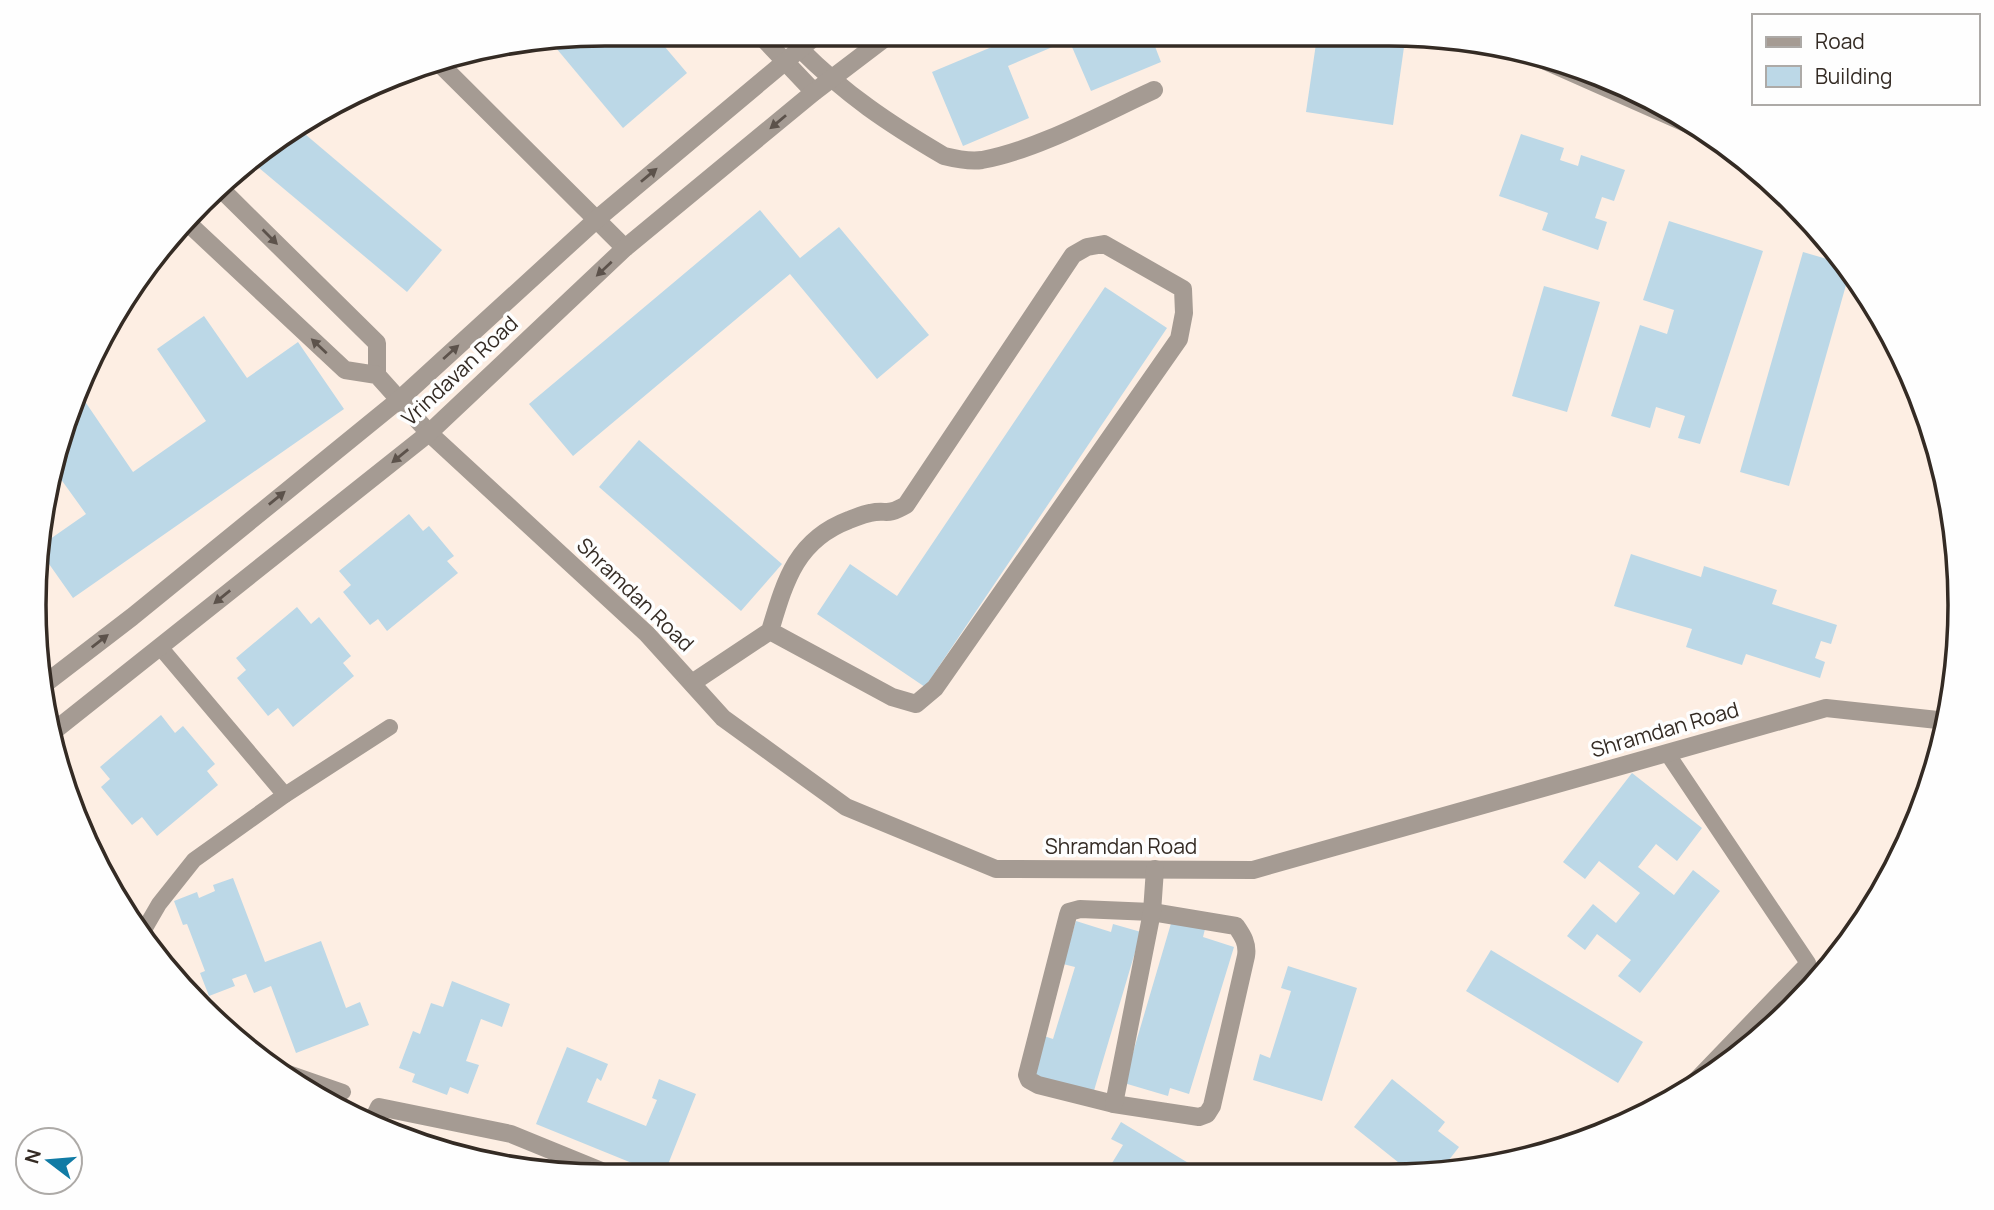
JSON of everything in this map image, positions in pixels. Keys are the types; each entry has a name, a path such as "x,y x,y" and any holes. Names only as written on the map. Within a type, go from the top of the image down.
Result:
{"street":[{"path":"770,46 814,92"},
{"path":"50,680 132,617 400,399 597,219 804,46"},
{"name":"Vrindavan Road","path":"59,727 429,433 625,248 814,92 875,46"},
{"path":"800,49 830,80 895,127 944,156 969,160 1022,150 1154,90"},
{"path":"445,69 625,248"},
{"path":"192,227 345,370 377,375 377,343 226,194"},
{"path":"692,683 770,631 790,572 806,546 829,527 870,512 892,514 906,505 1073,256 1087,247 1104,244 1183,289 1184,313 1179,339 935,688 916,704 892,697 770,631"},
{"name":"Shramdan Road","path":"377,375 429,433 647,634 723,718 846,807 996,869 1253,870 1826,708 1937,720"},
{"path":"1114,1104 1152,912 1156,869"},
{"path":"1080,909 1152,912 1236,926 1245,939 1246,956 1212,1107 1207,1114 1199,1118 1114,1104 1038,1085 1029,1080 1027,1075 1069,912 1080,909"},
{"path":"375,1115 379,1107 511,1134 583,1163"}],"lane":[{"path":"160,647 285,795"},
{"path":"147,925 159,904 194,860 285,795 390,727"},
{"path":"1667,753 1808,963 1715,1059"},
{"path":"310,1080 343,1092"}],"building":[{"path":"664,46 687,73 623,128 556,48"},
{"path":"994,46 1055,46 1008,66 1029,118 963,146 932,72"},
{"path":"1072,46 1155,46 1161,62 1091,91"},
{"path":"1316,46 1404,46 1393,125 1306,112"},
{"path":"304,133 442,250 407,292 257,166"},
{"path":"1521,134 1564,148 1560,160 1578,166 1581,155 1625,170 1614,201 1602,197 1595,218 1607,222 1598,250 1542,230 1548,213 1499,196"},
{"path":"760,210 800,258 839,227 929,335 877,379 790,274 573,456 529,404"},
{"path":"1669,221 1763,251 1700,444 1678,438 1685,416 1656,407 1650,428 1611,416 1640,325 1667,334 1674,310 1643,300"},
{"path":"1803,252 1830,260 1847,283 1789,486 1740,472"},
{"path":"1544,286 1600,302 1567,412 1512,396"},
{"path":"1105,287 1167,328 925,687 817,614 850,564 897,596"},
{"path":"204,316 247,378 298,342 344,409 73,598 48,562 49,540 86,514 60,478 84,401 133,472 206,421 157,349"},
{"path":"639,440 782,564 741,611 599,487"},
{"path":"409,514 423,531 429,526 454,556 447,561 458,573 387,631 378,619 370,625 343,592 351,585 339,571"},
{"path":"1631,554 1701,577 1704,566 1777,590 1772,604 1837,625 1831,644 1821,641 1815,658 1825,662 1820,678 1746,654 1742,665 1686,647 1692,629 1614,606"},
{"path":"297,607 311,624 319,617 351,656 343,663 354,676 293,727 278,708 268,716 237,678 246,670 236,658"},
{"path":"161,715 175,733 183,726 215,764 207,771 218,785 157,836 142,817 132,825 101,787 110,779 100,767"},
{"path":"1632,773 1702,828 1677,861 1656,844 1638,867 1674,895 1693,870 1720,891 1640,993 1618,976 1631,960 1597,934 1585,950 1567,936 1593,904 1616,923 1640,893 1599,861 1585,879 1563,862"},
{"path":"233,878 265,962 321,941 346,1008 360,1002 369,1025 296,1053 271,986 254,993 246,974 232,979 235,986 209,996 200,973 205,971 187,924 183,925 174,901 197,892 199,898 215,891 213,885"},
{"path":"1172,920 1205,929 1203,937 1234,947 1189,1094 1170,1088 1168,1096 1124,1083"},
{"path":"1076,921 1111,932 1113,924 1141,932 1093,1094 1029,1074 1041,1035 1053,1039 1075,967 1063,964"},
{"path":"1491,950 1643,1042 1618,1083 1466,991"},
{"path":"1288,966 1357,988 1322,1101 1253,1080 1260,1054 1270,1058 1291,991 1281,988"},
{"path":"452,981 510,1004 502,1027 481,1019 466,1061 479,1065 468,1094 450,1087 447,1095 412,1082 415,1074 399,1068 413,1031 420,1034 431,1003 443,1007"},
{"path":"567,1047 608,1064 601,1081 597,1078 587,1102 646,1126 657,1100 652,1098 659,1079 696,1094 668,1164 634,1164 536,1124"},
{"path":"1392,1079 1445,1122 1438,1131 1459,1147 1448,1161 1400,1164 1354,1127"},
{"path":"1121,1122 1190,1164 1111,1164 1123,1145 1111,1139"}]}
